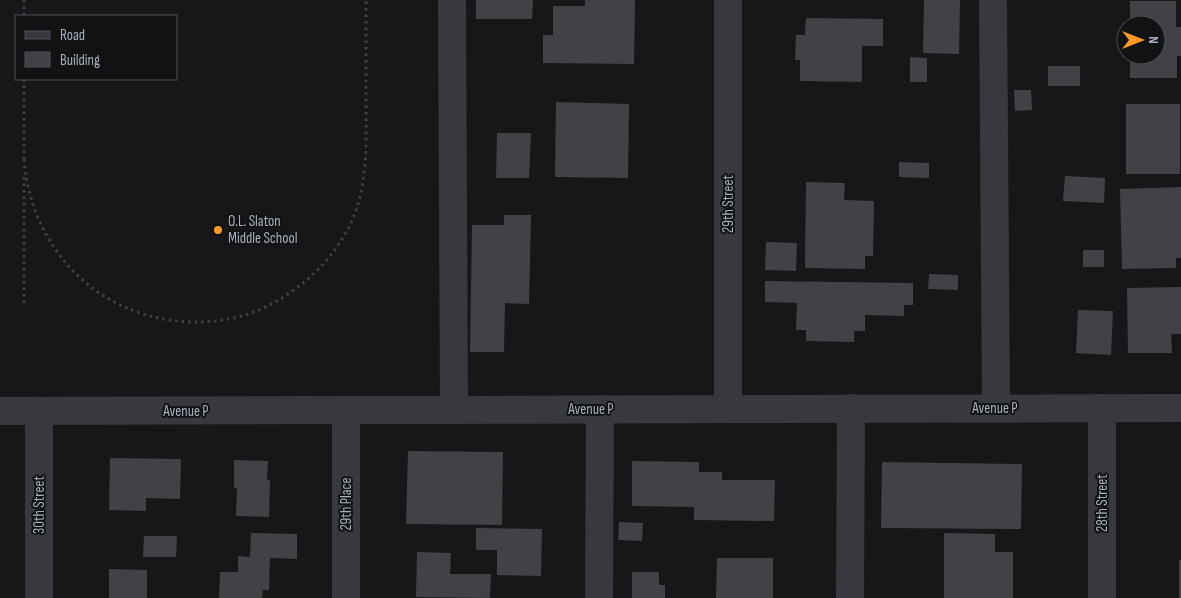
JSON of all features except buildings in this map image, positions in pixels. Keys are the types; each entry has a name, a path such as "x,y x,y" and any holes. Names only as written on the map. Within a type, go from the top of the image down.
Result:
{"street":[{"path":"452,0 454,410"},
{"name":"29th Street","path":"728,0 728,408"},
{"path":"993,0 996,408"},
{"path":"850,598 851,408"},
{"name":"28th Street","path":"1102,408 1102,598"},
{"name":"Avenue P","path":"0,411 1181,408"},
{"path":"600,409 600,598"},
{"name":"29th Place","path":"346,410 346,598"},
{"name":"30th Street","path":"39,411 39,598"}],"path":[{"path":"24,0 24,15"},
{"path":"24,159 25,174 32,202 37,217 52,245 79,277 117,304 162,319 197,322 234,318 273,304 302,285 331,256 350,226 361,196 366,159 366,0"},
{"path":"24,80 24,306"}],"place":[{"name":"O.L. Slaton Middle School","path":"218,230"}]}
